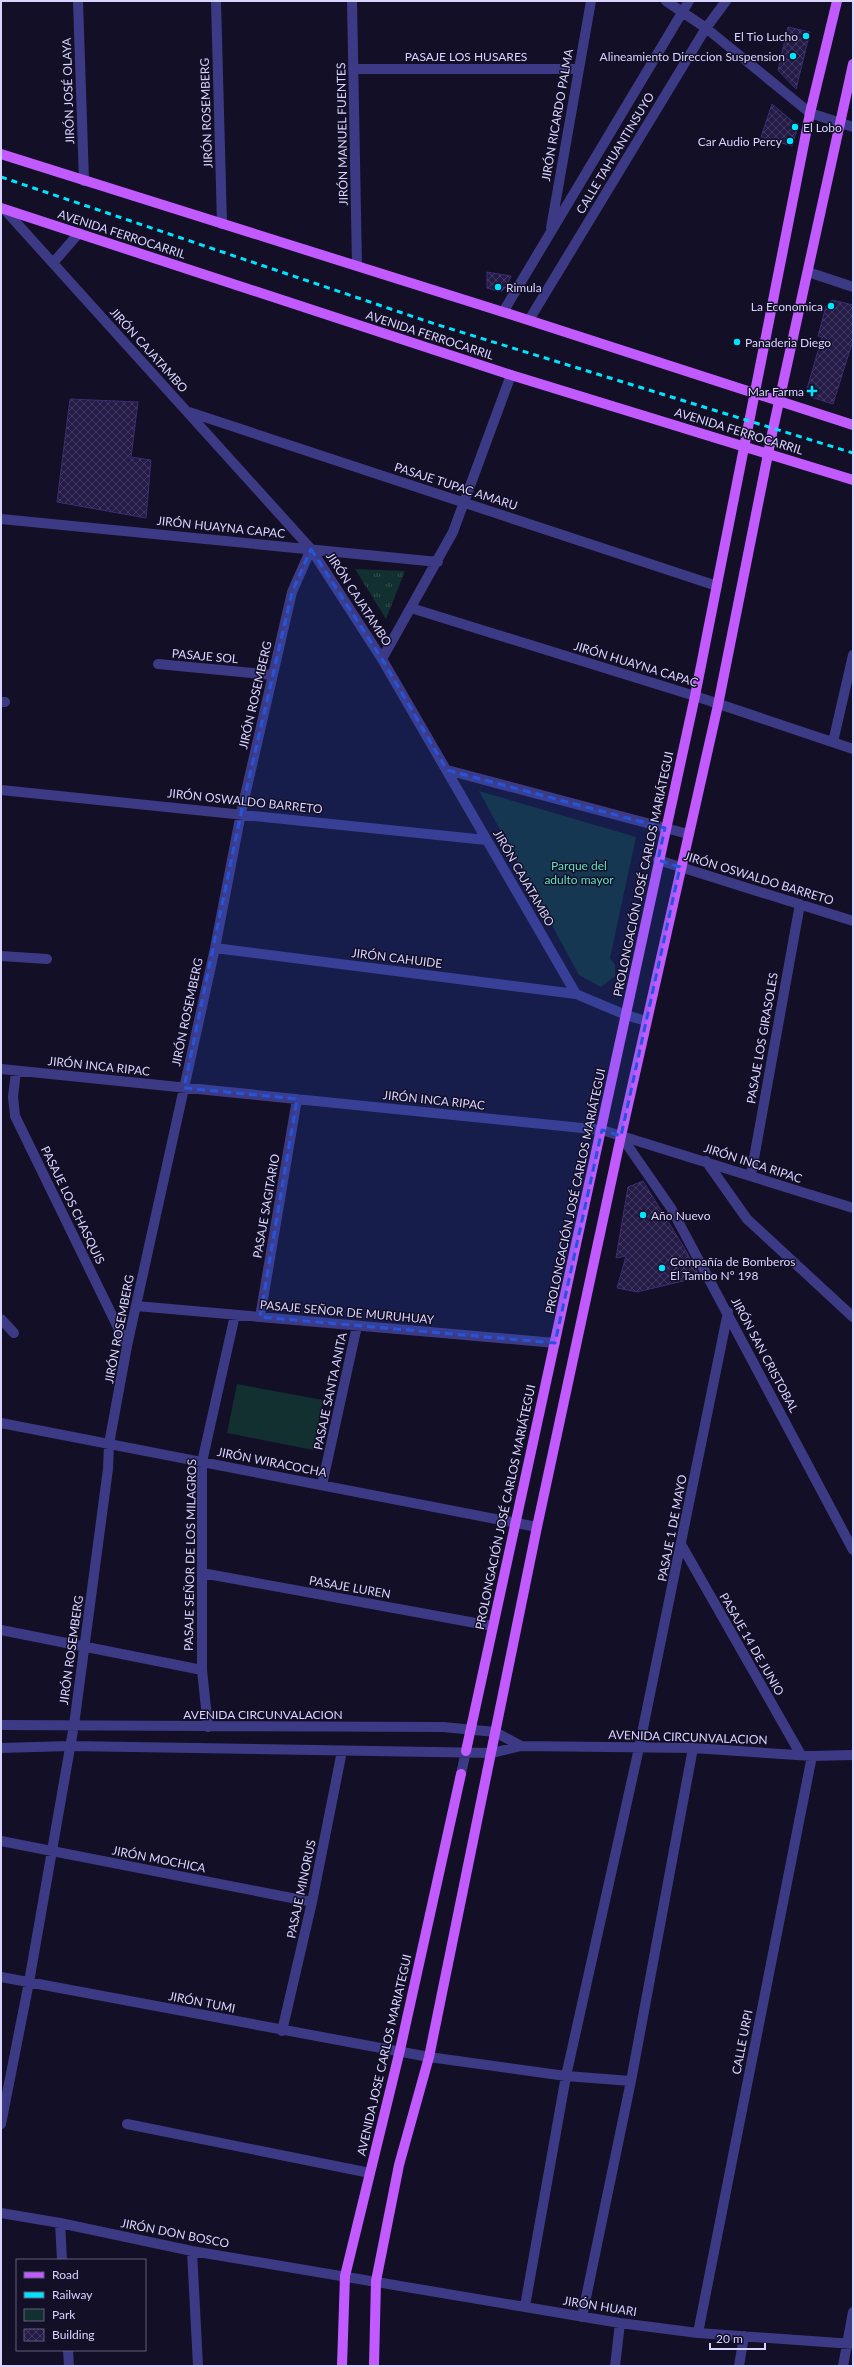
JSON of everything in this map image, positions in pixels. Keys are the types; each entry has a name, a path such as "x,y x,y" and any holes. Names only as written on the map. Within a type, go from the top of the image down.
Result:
{"main road":[{"name":"PROLONGACIÓN JOSÉ CARLOS MARIÁTEGUI","path":"466,1751 469,1729 602,1130 658,860 695,696 744,447 756,394 810,114 837,1"},
{"path":"374,2366 376,2281 399,2165 429,2057 492,1753 495,1732 621,1136 680,867 718,705 779,401 853,64"},
{"path":"1,154 529,320 853,425"},
{"name":"AVENIDA FERROCARRIL","path":"3,208 511,375 853,480"},
{"name":"AVENIDA JOSE CARLOS MARIATEGUI","path":"342,2366 345,2276 400,2050 461,1774"}],"street":[{"name":"JIRÓN JOSÉ OLAYA","path":"78,1 84,181"},
{"name":"JIRÓN ROSEMBERG","path":"216,1 222,224"},
{"name":"JIRÓN MANUEL FUENTES","path":"352,1 357,266"},
{"name":"JIRÓN RICARDO PALMA","path":"550,234 591,1"},
{"path":"666,1 706,28 810,114 853,126"},
{"name":"CALLE TAHUANTINSUYO","path":"503,312 689,1"},
{"name":"CALLE TAHUANTINSUYO","path":"529,320 706,28 726,1"},
{"name":"PASAJE LOS HUSARES","path":"354,69 579,69"},
{"name":"JIRÓN CAJATAMBO","path":"3,208 311,549 382,659 576,994"},
{"path":"53,263 79,233"},
{"path":"808,272 853,287"},
{"path":"382,659 438,562 453,532 511,375"},
{"name":"PASAJE TUPAC AMARU","path":"187,412 717,586"},
{"name":"JIRÓN HUAYNA CAPAC","path":"1,518 438,562"},
{"name":"JIRÓN ROSEMBERG","path":"1,2124 4,2099 29,1982 74,1725 108,1469 109,1444 127,1346 215,948 241,813 292,592 311,549"},
{"name":"JIRÓN HUAYNA CAPAC","path":"411,608 695,696 718,705 853,749"},
{"path":"833,742 853,655"},
{"name":"PASAJE SOL","path":"158,664 273,675"},
{"name":"JIRÓN OSWALDO BARRETO","path":"447,770 688,834"},
{"name":"JIRÓN OSWALDO BARRETO","path":"1,790 241,813 486,840"},
{"name":"JIRÓN OSWALDO BARRETO","path":"658,860 853,921"},
{"name":"PASAJE LOS GIRASOLES","path":"751,1176 800,904"},
{"name":"JIRÓN CAHUIDE","path":"215,948 576,994"},
{"path":"1,956 48,959"},
{"path":"576,994 626,1015 646,1021"},
{"name":"JIRÓN INCA RIPAC","path":"1,1069 602,1130 706,1161 853,1208"},
{"name":"PASAJE LOS CHASQUIS","path":"16,1071 13,1096 15,1116 127,1346"},
{"name":"PASAJE SAGITARIO","path":"260,1317 297,1099"},
{"name":"JIRÓN SAN CRISTOBAL","path":"621,1136 671,1208 728,1312 853,1550"},
{"path":"706,1161 747,1219 853,1317"},
{"name":"PASAJE SEÑOR DE MURUHUAY","path":"136,1306 555,1343"},
{"name":"PASAJE 1 DE MAYO","path":"525,2306 566,2076 682,1546 728,1312"},
{"name":"PASAJE SEÑOR DE LOS MILAGROS","path":"208,1727 202,1670 202,1462 235,1315"},
{"path":"1,1319 14,1333"},
{"name":"PASAJE SANTA ANITA","path":"322,1485 357,1326"},
{"name":"JIRÓN WIRACOCHA","path":"1,1423 538,1527"},
{"name":"PASAJE 14 DE JUNIO","path":"682,1546 801,1755"},
{"name":"PASAJE LUREN","path":"202,1573 492,1626"},
{"path":"1,1630 202,1670"},
{"name":"AVENIDA CIRCUNVALACION","path":"1,1725 443,1727 495,1732 521,1746"},
{"name":"AVENIDA CIRCUNVALACION","path":"1,1748 70,1746 342,1751 466,1751 492,1753 521,1746 693,1748 812,1756 853,1755"},
{"path":"582,2317 631,2081 693,1748"},
{"name":"PASAJE MINORUS","path":"282,2031 312,1902 342,1751"},
{"name":"AVENIDA JOSE CARLOS MARIATEGUI","path":"461,1774 466,1751"},
{"name":"CALLE URPI","path":"698,2333 812,1756"},
{"name":"JIRÓN MOCHICA","path":"1,1841 312,1902"},
{"name":"JIRÓN TUMI","path":"1,1977 282,2031 400,2050 429,2057 566,2076 631,2081"},
{"path":"127,2124 370,2173"},
{"name":"JIRÓN DON BOSCO","path":"1,2213 60,2223 192,2251 345,2276"},
{"path":"60,2223 62,2259"},
{"path":"192,2251 198,2366"},
{"name":"JIRÓN HUARI","path":"345,2276 620,2323 698,2333 850,2344"},
{"path":"843,2366 850,2344 853,2312"},
{"path":"615,2366 620,2323"},
{"path":"739,2366 744,2336"},
{"path":"68,2351 69,2366"}],"highlighted area":[{"path":"311,549 382,659 447,770 665,828 658,860 680,867 621,1136 602,1130 555,1343 260,1317 297,1099 184,1088 241,813 292,592"}],"green space":[{"path":"355,569 405,571 386,619"},
{"name":"Parque del adulto mayor","path":"479,791 636,837 610,958 615,965 615,976 601,987 579,975"},
{"path":"237,1384 323,1400 313,1450 227,1433"}],"building":[{"name":"Alineamiento Direccion Suspension","path":"788,27 810,32 796,89 778,70"},
{"path":"772,104 798,126 792,146 761,137"},
{"path":"487,272 511,276 506,287 502,291 497,291 487,288"},
{"path":"832,300 853,305 853,340 833,404 811,397 807,389 822,337 818,336 826,306"},
{"path":"70,399 138,402 131,457 151,460 146,518 57,502"},
{"path":"643,1181 685,1249 700,1277 637,1292 617,1288 626,1256 616,1258 628,1187"}],"railway":[{"path":"1,177 435,324 853,453"}],"place":[{"name":"El Tio Lucho","path":"806,36"},
{"name":"Alineamiento Direccion Suspension","path":"793,56"},
{"name":"El Lobo","path":"795,127"},
{"name":"Car Audio Percy","path":"790,141"},
{"name":"Rimula","path":"498,287"},
{"name":"La Economica","path":"831,306"},
{"name":"Panaderia Diego","path":"737,342"},
{"name":"Mar Farma","path":"812,391"},
{"name":"Año Nuevo","path":"643,1215"},
{"name":"Compañía de Bomberos El Tambo Nº 198","path":"662,1268"}]}
